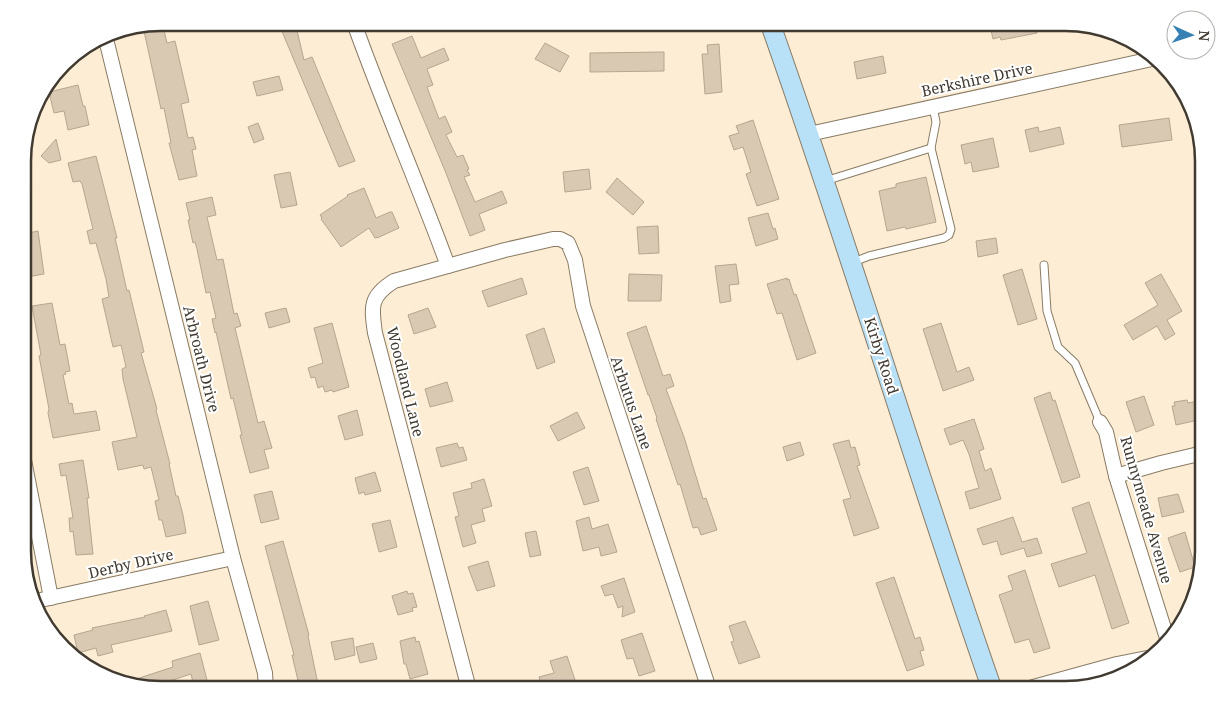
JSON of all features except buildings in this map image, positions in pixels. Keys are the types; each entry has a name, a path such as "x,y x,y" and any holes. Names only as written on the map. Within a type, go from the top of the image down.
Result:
{"main road":[{"name":"Kirby Road","path":"773,31 825,181 953,577 989,680"}],"street":[{"path":"357,31 448,266"},
{"name":"Arbroath Drive","path":"106,44 233,558 265,673 265,681"},
{"name":"Berkshire Drive","path":"809,134 1147,60"},
{"name":"Arbutus Lane","path":"448,266 553,239 560,239 568,243 575,260 582,306 706,680"},
{"name":"Woodland Lane","path":"448,266 394,281 377,294 372,315 375,333 467,681"},
{"name":"Runnymeade Avenue","path":"1100,422 1106,432 1116,476 1165,633"},
{"path":"1116,476 1194,455"},
{"path":"31,496 51,598"},
{"name":"Derby Drive","path":"41,600 233,558"},
{"path":"1058,680 1134,660"}],"lane":[{"path":"851,263 869,256 944,238 949,235 951,229 949,217 931,148 936,122 933,107"},
{"path":"825,181 931,148"},
{"path":"1044,265 1047,311 1058,346 1076,363 1100,422"}]}
